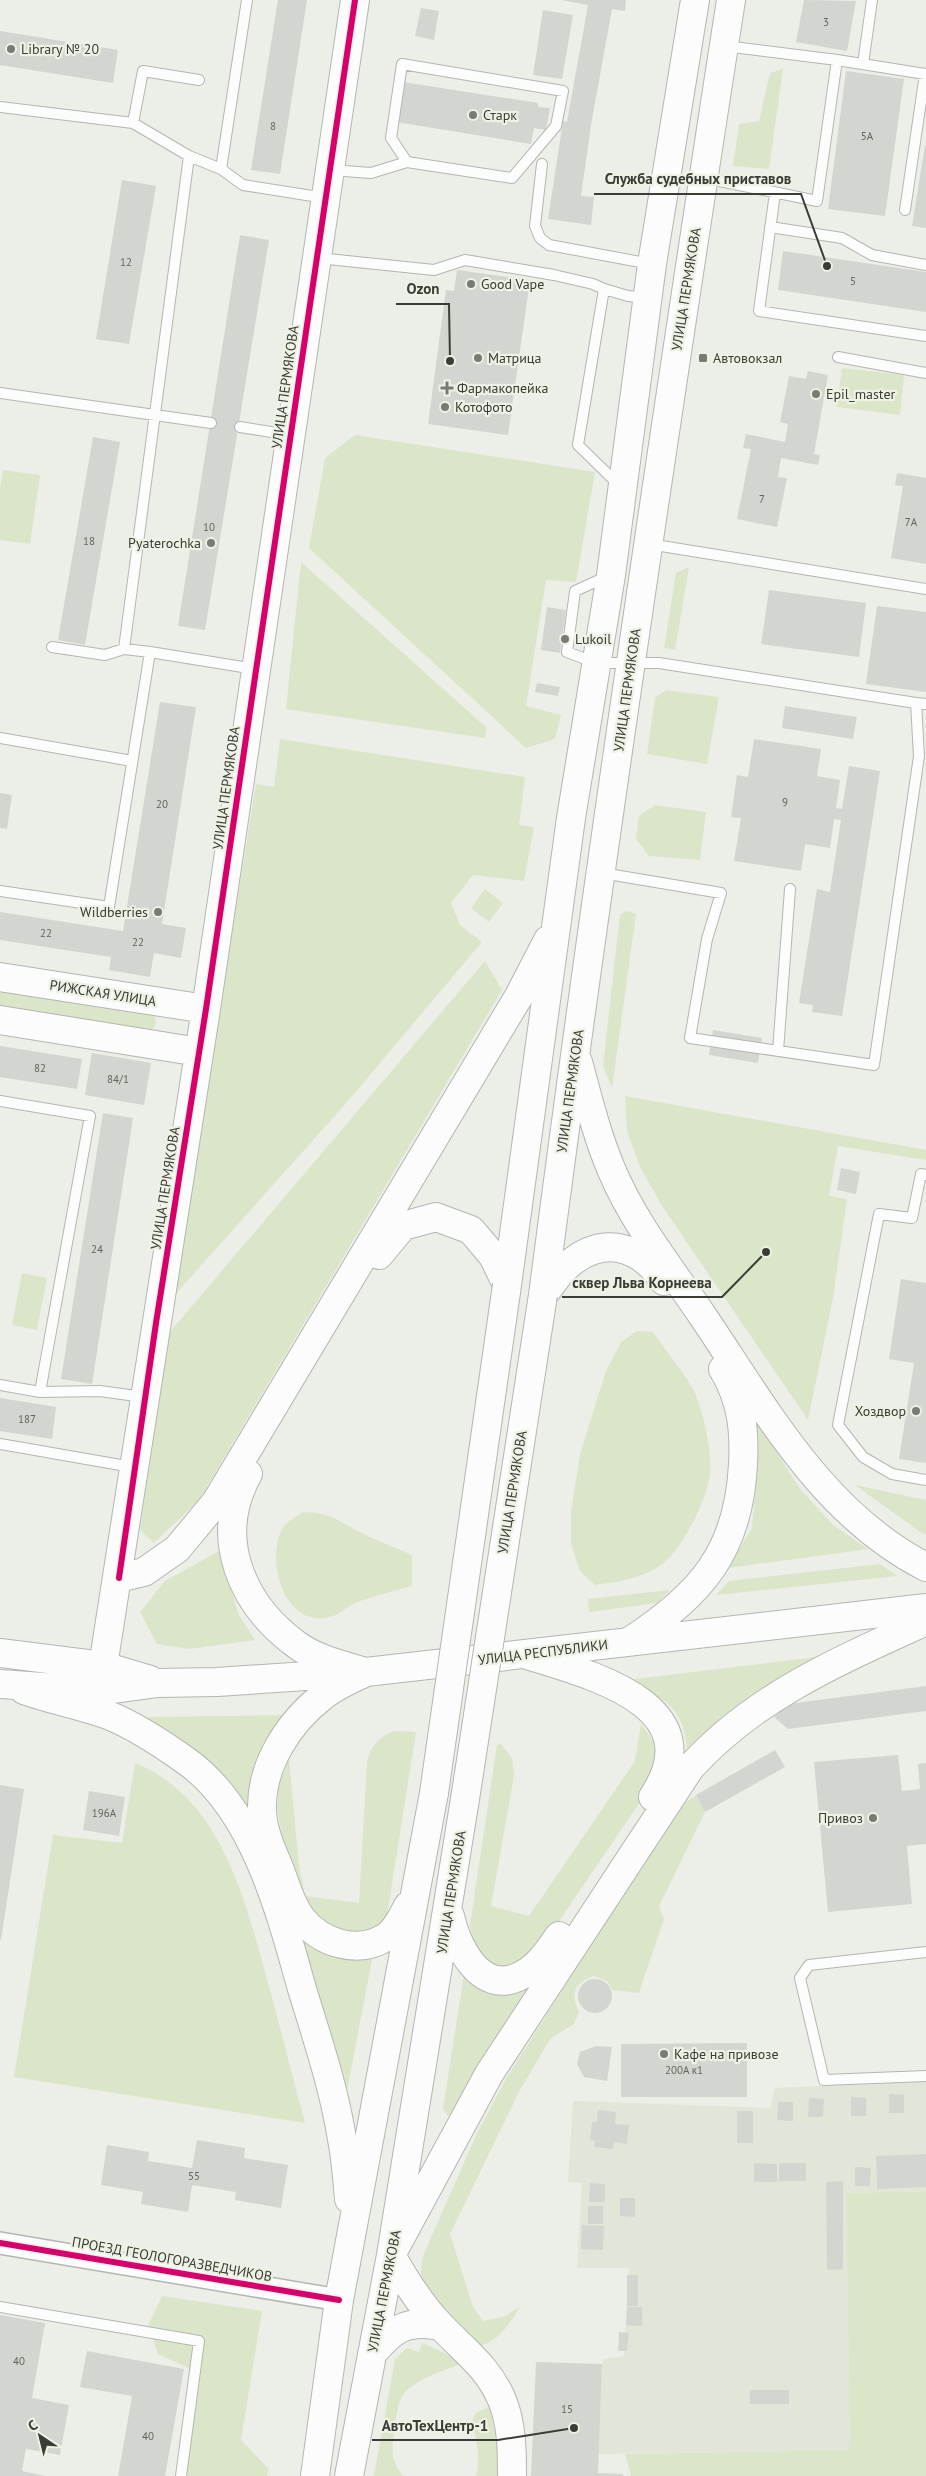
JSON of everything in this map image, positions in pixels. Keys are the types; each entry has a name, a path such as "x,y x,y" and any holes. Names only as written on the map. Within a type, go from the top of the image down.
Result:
{"main road":[{"name":"УЛИЦА ПЕРМЯКОВА","path":"103,1666 119,1578 145,1397 206,1009 355,0"},
{"name":"УЛИЦА ПЕРМЯКОВА","path":"349,2476 391,2255 449,1911 543,1295 575,1049 602,873 648,544 731,0"},
{"path":"315,2476 339,2300 434,1793 507,1285 556,923 611,575 647,298 690,12"},
{"path":"119,1578 144,1572 177,1549 216,1502 519,996 556,923"},
{"name":"РИЖСКАЯ УЛИЦА","path":"0,977 206,1009"},
{"path":"0,1020 199,1052"},
{"path":"575,1049 595,1128 612,1172 640,1223 765,1408 798,1456 840,1505 897,1552 926,1567"},
{"path":"366,1672 328,1661 298,1646 269,1622 249,1597 238,1571 233,1541 234,1505 245,1479 377,1258 404,1226 436,1218 471,1230 493,1256 507,1285"},
{"path":"543,1295 567,1265 588,1252 606,1247 625,1248 643,1258 660,1276 710,1346 734,1387 740,1410 744,1438 742,1487 730,1537 706,1576 685,1599 664,1619 630,1641"},
{"name":"УЛИЦА РЕСПУБЛИКИ","path":"8,1685 99,1691 158,1683 218,1682 366,1672 926,1608"},
{"path":"512,2476 512,2447 508,2420 502,2401 483,2369 471,2354 440,2326 408,2287 391,2255 489,2074 690,1768 715,1740 765,1702 808,1677 926,1621"},
{"name":"УЛИЦА РЕСПУБЛИКИ","path":"0,1653 103,1666 158,1683"},
{"path":"449,1911 456,1938 466,1958 483,1974 500,1980 517,1978 533,1968 547,1954 663,1782 671,1759 670,1742 662,1724 650,1709 608,1682 527,1655"},
{"path":"366,1672 323,1695 300,1717 285,1737 272,1759 264,1782 262,1809 267,1839 292,1901 301,1918 324,1939 339,1944 355,1946 368,1945 386,1937 395,1929 414,1896"},
{"path":"8,1685 48,1699 108,1715 128,1724 190,1764 214,1787 233,1811 263,1870 284,1925 325,2067 342,2138 353,2228"},
{"path":"372,2354 394,2331 408,2325 422,2322 440,2326"}],"street":[{"name":"ПРОЕЗД ГЕОЛОГОРАЗВЕДЧИКОВ","path":"0,2243 339,2300"}],"lane":[{"path":"221,169 247,0"},
{"path":"862,64 872,0"},
{"path":"724,46 837,60 925,74 905,210"},
{"path":"704,178 817,202 837,60"},
{"path":"330,170 371,173 407,162 512,178 556,126 563,91 402,64 391,138 407,162"},
{"path":"133,123 143,70 198,80"},
{"path":"0,107 133,123 189,156 221,169 243,185 326,198"},
{"path":"124,649 189,156"},
{"path":"542,164 535,226 540,238 549,245 652,264"},
{"path":"775,193 759,311 926,336"},
{"path":"770,227 842,238 872,255 926,265"},
{"path":"317,258 434,270 465,260 554,275 593,284 628,296 647,298"},
{"path":"604,289 578,445 622,488"},
{"path":"838,357 926,373"},
{"path":"0,393 211,423"},
{"path":"240,427 291,436"},
{"path":"648,544 926,589"},
{"path":"52,647 105,655 124,649 256,669"},
{"path":"0,891 109,907 150,652"},
{"path":"596,663 659,663 921,704 919,756 874,1065 690,1038 707,939 721,893 602,873"},
{"path":"0,738 132,761"},
{"path":"778,1051 790,889"},
{"path":"0,1101 90,1116 40,1392"},
{"path":"926,1174 921,1174 912,1218 879,1214 838,1425 863,1457 892,1474 926,1480"},
{"path":"0,1385 40,1392 100,1391 145,1397"},
{"path":"0,1444 135,1467"},
{"path":"926,1952 809,1965 800,1978 824,2080 926,2076"},
{"path":"0,2307 199,2341 181,2476"}],"shaded area":[{"path":"926,2081 926,2191 846,2193 850,2450 598,2454 602,2364 604,2359 624,2356 629,2268 577,2268 582,2183 568,2182 573,2101 770,2108 775,2088"}],"green space":[{"path":"783,69 769,169 733,166 739,124 759,121 770,73"},
{"path":"842,368 904,375 900,415 837,407"},
{"path":"355,435 595,472 576,582 546,580 526,706 561,715 555,739 526,748 309,548 325,458"},
{"path":"3,470 40,475 30,544 0,540 0,489"},
{"path":"301,562 487,728 485,738 286,709"},
{"path":"689,567 675,650 664,648 676,573"},
{"path":"666,690 719,697 707,764 647,754 655,698"},
{"path":"280,739 525,777 519,825 534,827 524,881 473,875 451,903 460,925 482,942 348,1101 173,1297 256,784 274,787"},
{"path":"655,805 706,812 700,860 649,856 636,839 639,816"},
{"path":"485,889 503,903 489,922 471,908"},
{"path":"626,911 636,914 612,1088 603,1066 620,915"},
{"path":"485,961 502,990 199,1500 154,1543 140,1530 169,1333"},
{"path":"0,986 154,1014 156,1023 151,1031 0,1011"},
{"path":"625,1096 926,1150 926,1160 838,1146 829,1196 847,1199 833,1298 808,1420 662,1206 640,1167 627,1131"},
{"path":"22,1273 47,1278 37,1330 12,1325"},
{"path":"637,1331 653,1332 696,1395 707,1434 710,1474 704,1498 684,1539 666,1561 657,1568 642,1575 595,1585 580,1571 571,1544 571,1512 580,1454 606,1371 621,1342"},
{"path":"754,1416 800,1489 833,1525 868,1549 728,1568 752,1528 755,1490"},
{"path":"855,1485 926,1500 926,1534 923,1534"},
{"path":"303,1512 330,1516 368,1536 412,1555 412,1586 360,1601 331,1617 311,1617 299,1611 289,1601 282,1588 276,1557 282,1529"},
{"path":"219,1551 239,1615 255,1640 189,1649 157,1644 140,1612 165,1581"},
{"path":"880,1564 897,1576 716,1595 729,1581"},
{"path":"670,1590 657,1603 589,1612 588,1599"},
{"path":"825,1656 736,1710 687,1749 685,1734 676,1712 661,1698 627,1680"},
{"path":"285,1715 264,1748 252,1782 246,1808 225,1779 202,1756 146,1717"},
{"path":"641,1724 658,1748 653,1783 538,1952 516,1970 493,1967 480,1954 472,1937 470,1925 497,1745 501,1744 512,1758 514,1776 491,1906 529,1916 635,1761"},
{"path":"394,1731 416,1732 386,1922 371,1932 336,1933 307,1907 296,1882 282,1836 277,1809 279,1785 289,1759 299,1866 305,1896 359,1903 367,1762 376,1743"},
{"path":"135,1763 165,1779 190,1802 211,1829 227,1859 241,1891 252,1925 305,2123 14,2077 53,1835 122,1843"},
{"path":"696,1795 705,1812 659,1906 664,1919 639,1993 613,1990 607,1981 594,1976 578,1985 575,1999 579,2012 574,2024 550,2039 520,2090 450,2234 473,2307 483,2321 503,2317 520,2307 498,2336 492,2341 478,2346 461,2334 422,2283 423,2256 477,2133 506,2079 594,1940 685,1803"},
{"path":"298,1936 317,1948 373,1954 344,2107"},
{"path":"464,1975 479,1987 496,1993 514,1993 532,1986 452,2115 447,2115 443,2108"},
{"path":"926,2191 926,2476 631,2476 625,2454 850,2450 846,2193"},
{"path":"162,2296 262,2311 241,2440 269,2469 267,2476 177,2476 191,2369 158,2354 148,2326"},
{"path":"422,2343 445,2353 460,2364 421,2381 407,2390 402,2396 396,2416 393,2457 404,2476 374,2476 395,2359 407,2348 419,2352"},
{"path":"490,2406 497,2448 498,2476 476,2476 478,2455 472,2420 476,2413"}],"building":[{"path":"278,0 307,0 280,174 251,170"},
{"path":"561,0 626,0 625,11 612,9 591,125 581,196 594,197 591,225 548,219 563,121 567,122 588,5"},
{"path":"804,0 856,1 847,51 796,42"},
{"path":"421,8 439,11 434,40 415,36"},
{"path":"543,10 573,15 562,79 533,75"},
{"path":"0,31 118,50 113,83 0,65"},
{"path":"846,71 904,79 885,216 828,209"},
{"name":"Старк","path":"403,82 538,103 538,107 550,108 546,130 534,128 531,144 396,122"},
{"path":"926,145 926,228 912,226"},
{"path":"122,180 156,186 129,344 96,339"},
{"path":"240,235 269,240 205,630 178,626"},
{"path":"783,251 926,272 926,312 778,290"},
{"name":"Матрица","path":"457,270 530,280 508,435 428,424 446,290 454,291"},
{"path":"808,371 828,375 814,454 820,455 818,465 781,458 778,477 787,478 777,527 737,519 751,449 743,448 746,434 785,442 788,424 780,422 789,376 806,379"},
{"path":"93,437 120,442 85,645 58,640"},
{"path":"897,473 926,478 926,564 891,558 903,486 895,485"},
{"path":"769,590 866,603 859,657 761,644"},
{"path":"877,606 926,612 926,692 866,684"},
{"path":"547,607 566,610 560,653 541,650"},
{"path":"537,683 560,687 558,696 535,692"},
{"path":"160,702 196,707 162,924 186,928 181,958 154,953 150,977 109,970 111,957 0,940 0,912 123,931"},
{"path":"785,706 857,717 853,739 782,728"},
{"path":"754,739 821,749 817,776 840,780 836,808 842,809 849,766 880,771 842,1016 812,1012 813,1005 799,1003 817,889 830,892 841,820 834,819 830,848 805,844 801,871 734,861 741,818 731,817 737,775 748,777"},
{"path":"0,793 12,795 7,829 0,828"},
{"path":"713,1030 762,1038 758,1063 709,1055"},
{"path":"0,1046 82,1059 77,1089 0,1077"},
{"path":"92,1053 151,1063 144,1105 85,1095"},
{"path":"103,1113 133,1118 92,1384 61,1379"},
{"path":"841,1168 860,1172 856,1194 837,1190"},
{"name":"Хоздвор","path":"901,1279 926,1283 926,1463 899,1459 914,1363 889,1359"},
{"path":"0,1398 56,1407 52,1439 0,1431"},
{"path":"926,1686 926,1711 788,1729 774,1717 788,1704"},
{"path":"775,1750 785,1767 705,1812 696,1795"},
{"name":"Привоз","path":"898,1755 902,1791 920,1789 918,1764 926,1763 926,1844 907,1846 912,1904 828,1912 814,1762"},
{"path":"0,1785 24,1789 1,1940 0,1940"},
{"path":"89,1791 125,1797 119,1836 83,1830"},
{"path":"595,1979 602,1980 607,1984 611,1989 611,2003 607,2008 602,2012 595,2013 588,2012 583,2008 579,2003 578,1996 579,1989 583,1984 588,1980"},
{"path":"747,2043 747,2097 621,2097 621,2044"},
{"path":"596,2046 612,2047 607,2081 584,2077 577,2064 580,2052"},
{"path":"889,2094 904,2095 904,2113 889,2113"},
{"path":"851,2097 866,2098 866,2116 851,2116"},
{"path":"809,2098 824,2099 823,2117 808,2117"},
{"path":"778,2102 793,2102 793,2121 777,2120"},
{"path":"598,2110 616,2112 615,2124 629,2125 627,2144 614,2142 613,2149 594,2147 595,2141 590,2140 592,2122 597,2122"},
{"path":"737,2111 753,2111 753,2143 737,2143"},
{"path":"197,2140 245,2148 244,2158 288,2165 281,2208 235,2200 236,2192 192,2185 188,2212 141,2204 143,2192 101,2185 107,2145 149,2152 148,2161 192,2168"},
{"path":"926,2154 926,2187 877,2189 876,2156"},
{"path":"754,2163 777,2164 777,2182 754,2182"},
{"path":"779,2163 806,2163 806,2181 779,2181"},
{"path":"855,2167 871,2168 870,2186 855,2186"},
{"path":"843,2181 843,2269 827,2270 826,2182"},
{"path":"590,2183 605,2184 605,2202 589,2202"},
{"path":"620,2198 635,2198 635,2217 620,2216"},
{"path":"588,2206 603,2206 603,2224 588,2224"},
{"path":"582,2225 604,2226 603,2250 581,2249"},
{"path":"627,2275 638,2275 638,2306 627,2306"},
{"path":"627,2307 642,2307 642,2326 626,2325"},
{"path":"0,2315 45,2323 32,2398 69,2405 60,2455 26,2449 22,2471 45,2476 0,2476"},
{"path":"619,2332 629,2333 627,2351 618,2351"},
{"path":"87,2351 184,2369 165,2476 118,2476 132,2396 80,2387"},
{"path":"536,2362 602,2364 598,2473 623,2474 623,2476 531,2476"},
{"path":"750,2390 789,2390 789,2404 750,2404"}],"cycle path":[{"path":"119,1578 156,1323 206,1009 355,0"},
{"path":"0,2243 339,2300"}],"place":[{"name":"Library № 20","path":"11,49"},
{"name":"Старк","path":"473,115"},
{"name":"Служба судебных приставов","path":"827,266"},
{"name":"Good Vape","path":"471,284"},
{"name":"Матрица","path":"478,358"},
{"name":"Автовокзал","path":"703,358"},
{"name":"Ozon","path":"450,361"},
{"name":"Фармакопейка","path":"447,388"},
{"name":"Epil_master","path":"816,394"},
{"name":"Котофото","path":"445,407"},
{"name":"Pyaterochka","path":"211,543"},
{"name":"Lukoil","path":"565,639"},
{"name":"Wildberries","path":"158,912"},
{"name":"сквер Льва Корнеева","path":"766,1252"},
{"name":"Хоздвор","path":"916,1411"},
{"name":"Привоз","path":"873,1818"},
{"name":"Кафе на привозе","path":"664,2054"},
{"name":"АвтоТехЦентр-1","path":"574,2428"}]}
